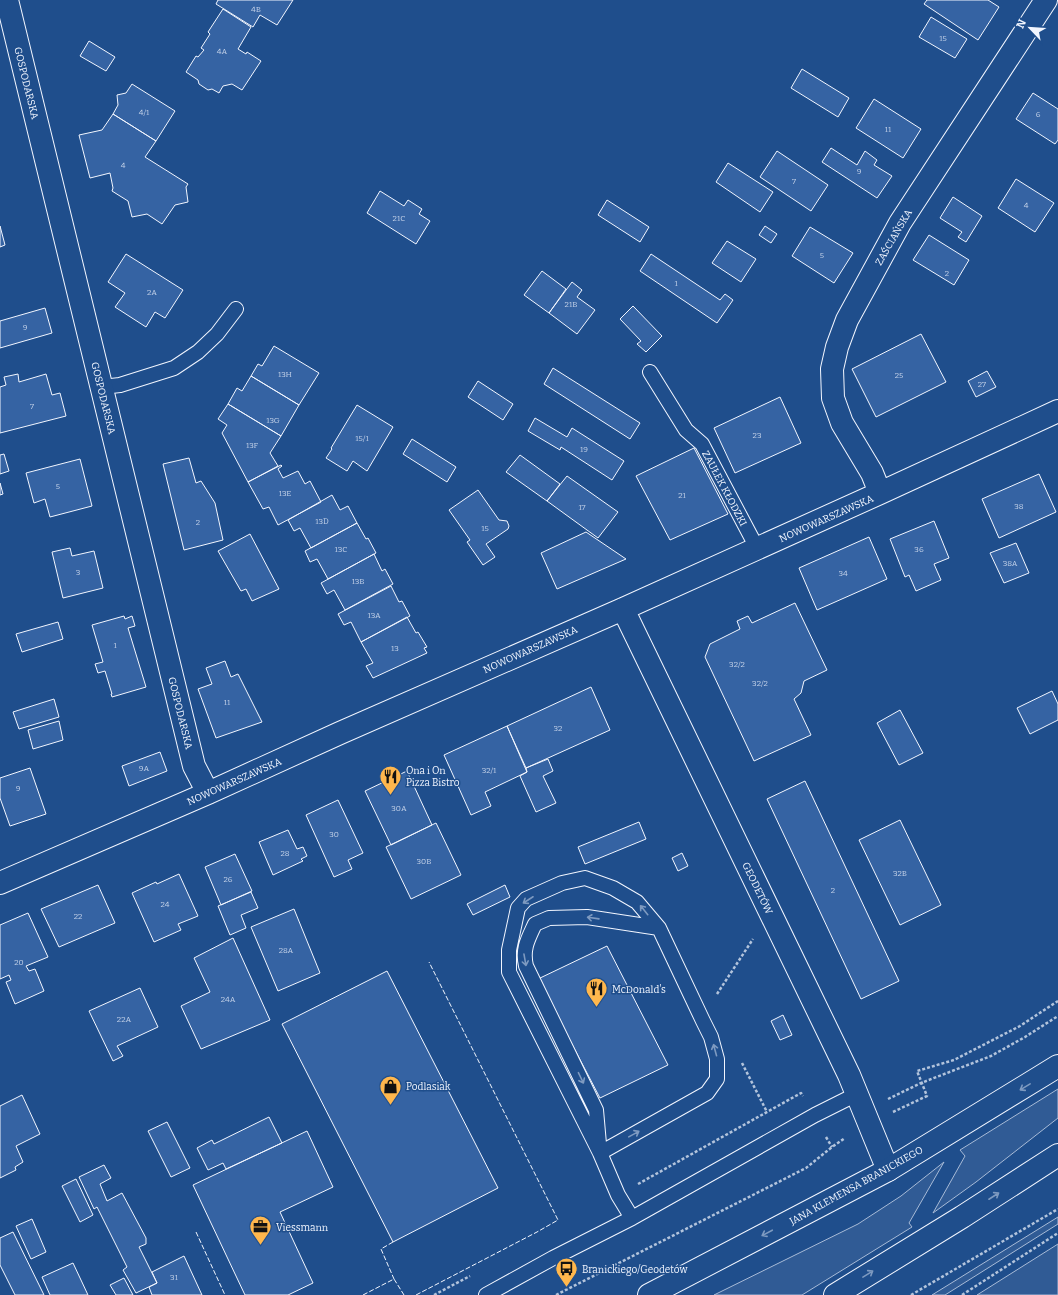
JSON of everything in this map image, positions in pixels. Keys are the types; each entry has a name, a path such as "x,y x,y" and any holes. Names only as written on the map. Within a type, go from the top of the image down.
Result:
{"street":[{"name":"GOSPODARSKA","path":"7,0 194,766 208,793"},
{"name":"ZAŚCIAŃSKA","path":"880,493 872,473 842,423 833,398 832,369 837,346 847,320 900,223 1046,0"},
{"name":"NOWOWARSZAWSKA","path":"0,883 208,793 347,730 624,609 1058,412"},
{"name":"GEODETÓW","path":"624,609 849,1075 888,1170"},
{"name":"JANA KLEMENSA BRANICKIEGO","path":"649,1295 888,1170 1058,1066"},
{"path":"835,1295 962,1217 1058,1155"}],"lane":[{"path":"102,387 120,385 174,368 198,352 217,334 236,309"},
{"name":"ZAUŁEK KŁODZKI","path":"650,372 686,430 702,444 757,548"},
{"path":"600,1153 707,1093 717,1079 717,1059 711,1037 659,928 637,902 613,888 585,878 562,883 526,900 518,908 509,950 509,972 600,1153 618,1195 632,1218"},
{"path":"600,1153 596,1110 526,966 524,958 525,946 535,924 549,918 587,917 659,928"},
{"path":"486,1295 553,1258 632,1218 815,1115 860,1102"}],"path":[{"path":"713,999 756,934"},
{"path":"918,1101 927,1096 917,1071 954,1060 1020,1026 1058,1002"},
{"path":"860,1102 921,1083 991,1056 1026,1037 1058,1016"},
{"path":"741,1063 767,1112"},
{"path":"556,1295 806,1168 832,1146"},
{"path":"911,1295 1058,1208"},
{"path":"962,1295 1058,1233"}],"shaded area":[{"path":"1058,1089 1058,1118 976,1182 933,1213 965,1156 960,1150"},
{"path":"944,1162 909,1223 912,1227 802,1295 714,1295 858,1224 901,1196"},
{"path":"1058,1217 1058,1224 945,1295 932,1295"},
{"path":"1058,1244 1058,1295 977,1295"}],"building":[{"path":"218,0 293,0 277,25 260,15 253,27 216,4"},
{"path":"927,0 988,0 999,7 978,40 924,4"},
{"path":"223,9 251,27 238,49 246,54 247,52 261,61 242,90 232,84 223,86 219,93 212,89 208,90 199,84 198,80 186,72 196,56 198,57 204,50 201,48 210,34 208,32"},
{"path":"931,17 967,39 955,58 919,37"},
{"path":"89,41 115,57 106,71 80,56"},
{"path":"802,69 849,98 838,117 791,88"},
{"path":"132,84 175,111 156,141 113,114 118,105 117,95 126,93"},
{"path":"1033,93 1058,109 1058,140 1055,144 1016,119"},
{"path":"874,99 921,129 903,158 856,128"},
{"path":"113,114 156,141 145,157 188,184 186,187 188,202 175,205 162,224 147,214 132,217 128,201 112,191 113,188 110,173 90,178 79,135 102,130"},
{"path":"831,148 857,165 865,151 877,160 874,165 892,176 877,198 822,162"},
{"path":"777,151 828,185 811,211 760,177"},
{"path":"728,163 773,192 760,212 716,182"},
{"path":"1016,179 1054,203 1035,232 998,208"},
{"path":"380,191 404,206 408,200 422,209 419,214 430,221 416,244 367,213"},
{"path":"953,197 982,216 966,242 958,237 962,232 940,218"},
{"path":"607,200 649,227 640,242 598,215"},
{"path":"0,226 5,245 0,247"},
{"path":"765,226 777,234 771,243 759,235"},
{"path":"810,227 853,253 834,283 792,256"},
{"path":"929,235 969,260 954,285 913,260"},
{"path":"727,241 756,259 741,282 712,263"},
{"path":"126,254 183,290 165,318 155,312 146,327 115,307 125,293 108,282"},
{"path":"651,254 720,300 725,294 733,300 717,323 640,271"},
{"path":"542,271 566,289 549,313 524,295"},
{"path":"572,282 582,290 577,297 595,310 577,334 549,313"},
{"path":"633,306 662,336 646,352 637,344 641,341 620,319"},
{"path":"45,308 52,333 0,348 0,321"},
{"path":"921,334 946,382 876,417 852,369"},
{"path":"274,346 319,373 299,405 251,376 258,364 262,366"},
{"path":"553,368 640,423 630,439 544,384"},
{"path":"987,371 996,387 976,397 968,381"},
{"path":"18,374 19,382 46,374 52,395 60,393 66,416 0,433 0,387 6,385 4,377"},
{"path":"251,376 299,405 281,436 228,404 237,388 242,391"},
{"path":"478,381 513,404 503,420 468,397"},
{"path":"780,397 801,443 735,473 714,428"},
{"path":"228,404 281,436 270,453 278,466 248,482 222,433 227,425 218,419"},
{"path":"357,405 393,427 367,471 353,461 347,471 326,458"},
{"path":"535,418 567,437 572,428 624,461 612,480 561,447 560,450 528,431"},
{"path":"412,439 456,467 447,482 403,454"},
{"path":"694,448 728,514 670,540 636,476"},
{"path":"4,454 9,471 0,474 0,455"},
{"path":"520,455 560,484 547,501 506,472"},
{"path":"189,458 196,483 201,481 215,503 223,540 184,550 163,464"},
{"path":"80,459 92,506 50,517 45,499 34,503 26,473"},
{"path":"281,465 282,466 278,469 283,478 298,471 305,484 310,481 321,502 278,525 269,507 263,509 248,482"},
{"path":"1039,474 1056,512 999,538 982,499"},
{"path":"567,476 618,512 598,538 547,501"},
{"path":"0,483 3,494 0,495"},
{"path":"478,490 499,520 507,521 509,526 508,529 486,544 495,557 483,565 467,542 470,540 449,510"},
{"path":"332,495 340,510 348,506 357,523 311,548 300,528 294,531 288,520"},
{"path":"934,521 949,558 934,564 941,580 916,591 909,575 905,577 890,539"},
{"path":"357,523 366,539 368,538 376,553 328,579 317,559 310,562 305,551"},
{"path":"586,532 626,559 557,589 541,553"},
{"path":"250,534 279,589 252,601 246,589 241,591 218,551"},
{"path":"869,537 887,579 817,610 799,568"},
{"path":"1016,543 1029,573 1004,583 990,553"},
{"path":"70,548 72,556 94,551 103,588 63,598 52,552"},
{"path":"374,554 382,571 385,569 393,584 345,610 334,590 327,594 321,583"},
{"path":"391,586 399,602 402,601 410,616 361,642 351,622 344,625 338,614"},
{"path":"795,603 827,670 804,681 801,693 794,699 811,735 754,761 705,657 710,644 740,629 737,621 748,616 752,623"},
{"path":"124,616 125,619 132,616 135,626 128,628 146,687 112,697 105,671 98,673 95,664 103,662 92,625"},
{"path":"407,617 416,633 418,632 427,647 424,648 427,653 373,678 366,666 373,663 361,642"},
{"path":"58,622 63,639 22,652 16,634"},
{"path":"225,661 231,677 238,674 262,722 216,738 198,689 212,684 206,668"},
{"path":"591,687 610,730 526,768 507,726"},
{"path":"1052,691 1058,704 1058,720 1030,734 1017,708"},
{"path":"54,699 59,717 19,729 13,712"},
{"path":"900,710 923,753 899,765 877,723"},
{"path":"59,721 63,740 33,749 28,730"},
{"path":"507,726 527,772 485,792 491,806 471,815 444,755"},
{"path":"160,752 167,771 129,786 122,766"},
{"path":"548,759 553,771 543,776 556,803 536,812 520,776 527,772 526,768"},
{"path":"30,768 46,814 10,826 0,798 0,778"},
{"path":"407,771 432,825 391,845 365,791"},
{"path":"805,781 899,981 861,999 767,799"},
{"path":"338,800 363,853 348,860 352,869 334,877 306,815"},
{"path":"900,820 941,905 900,925 859,840"},
{"path":"639,822 646,839 585,864 578,847"},
{"path":"436,823 461,875 411,899 386,847"},
{"path":"288,830 297,849 303,847 307,856 301,859 303,861 273,875 259,842"},
{"path":"682,853 688,866 678,871 672,858"},
{"path":"235,854 252,891 221,905 205,867"},
{"path":"179,874 198,916 178,924 181,930 154,942 132,893 156,882 157,884"},
{"path":"98,885 115,923 59,947 41,909"},
{"path":"505,885 510,897 473,915 467,904"},
{"path":"251,892 258,908 241,915 246,928 230,935 218,906"},
{"path":"294,909 320,973 278,991 251,927"},
{"path":"28,913 48,957 26,966 29,971 35,969 44,991 15,1004 6,982 11,980 9,975 0,979 0,925"},
{"path":"233,938 270,1020 201,1049 181,1006 210,992 194,958"},
{"name":"McDonald's","path":"607,946 668,1065 600,1098 538,979"},
{"name":"Podlasiak","path":"387,971 498,1188 393,1242 282,1024"},
{"path":"140,988 158,1027 117,1046 123,1056 113,1061 89,1011"},
{"path":"783,1015 792,1035 780,1040 771,1021"},
{"path":"22,1095 40,1134 16,1146 23,1162 15,1167 16,1170 0,1178 0,1106"},
{"path":"269,1117 282,1143 226,1169 223,1163 208,1170 197,1148 212,1140 214,1144"},
{"path":"167,1122 190,1168 171,1177 148,1131"},
{"name":"Viessmann","path":"307,1131 333,1187 280,1212 313,1283 288,1295 245,1295 193,1185"},
{"path":"104,1165 111,1178 100,1184 107,1201 122,1193 146,1238 146,1244 139,1247 157,1283 136,1293 123,1270 127,1267 97,1207 94,1209 79,1177"},
{"path":"76,1179 93,1215 80,1222 62,1186"},
{"path":"32,1219 46,1252 31,1259 16,1226"},
{"path":"13,1232 44,1295 15,1295 0,1265 0,1238"},
{"path":"184,1256 202,1295 152,1295 149,1287 157,1283 152,1272"},
{"path":"73,1263 88,1295 50,1295 42,1277"},
{"path":"124,1278 133,1295 116,1295 110,1285"}],"fence":[{"path":"416,1295 558,1220 429,962"},
{"path":"196,1232 225,1295"},
{"path":"393,1242 381,1249 394,1279"},
{"path":"363,1295 394,1279 404,1295"}],"place":[{"name":"Ona i On Pizza Bistro","path":"391,796"},
{"name":"McDonald's","path":"597,1008"},
{"name":"Podlasiak","path":"390,1106"},
{"name":"Viessmann","path":"260,1246"},
{"name":"Branickiego/Geodetów","path":"567,1288"}]}
